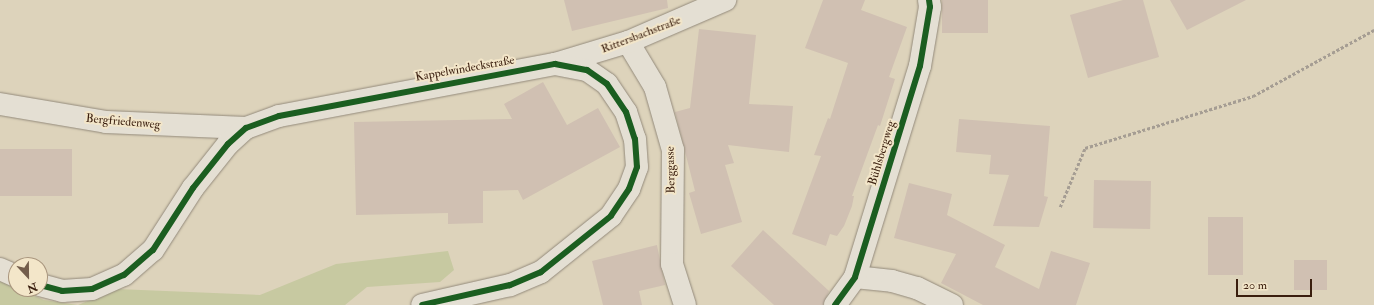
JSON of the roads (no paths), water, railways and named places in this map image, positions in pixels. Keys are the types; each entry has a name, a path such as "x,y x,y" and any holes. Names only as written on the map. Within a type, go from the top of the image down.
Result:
{"street":[{"name":"Rittersbachstraße","path":"555,64 628,42 725,0"},
{"name":"Bühlsbergweg","path":"835,305 855,277 920,66 930,7 929,0"},
{"name":"Berggasse","path":"628,42 656,87 673,150 672,264 685,305"},
{"name":"Kappelwindeckstraße","path":"48,287 62,291 92,289 124,275 153,250 209,166 246,128 279,116 336,104 555,64 587,70 607,84 626,112 635,139 637,167 629,189 611,216 541,272 510,285 422,305"},
{"name":"Bergfriedenweg","path":"0,104 106,122 246,128"},
{"path":"855,277 892,281 917,288 952,305"}]}
